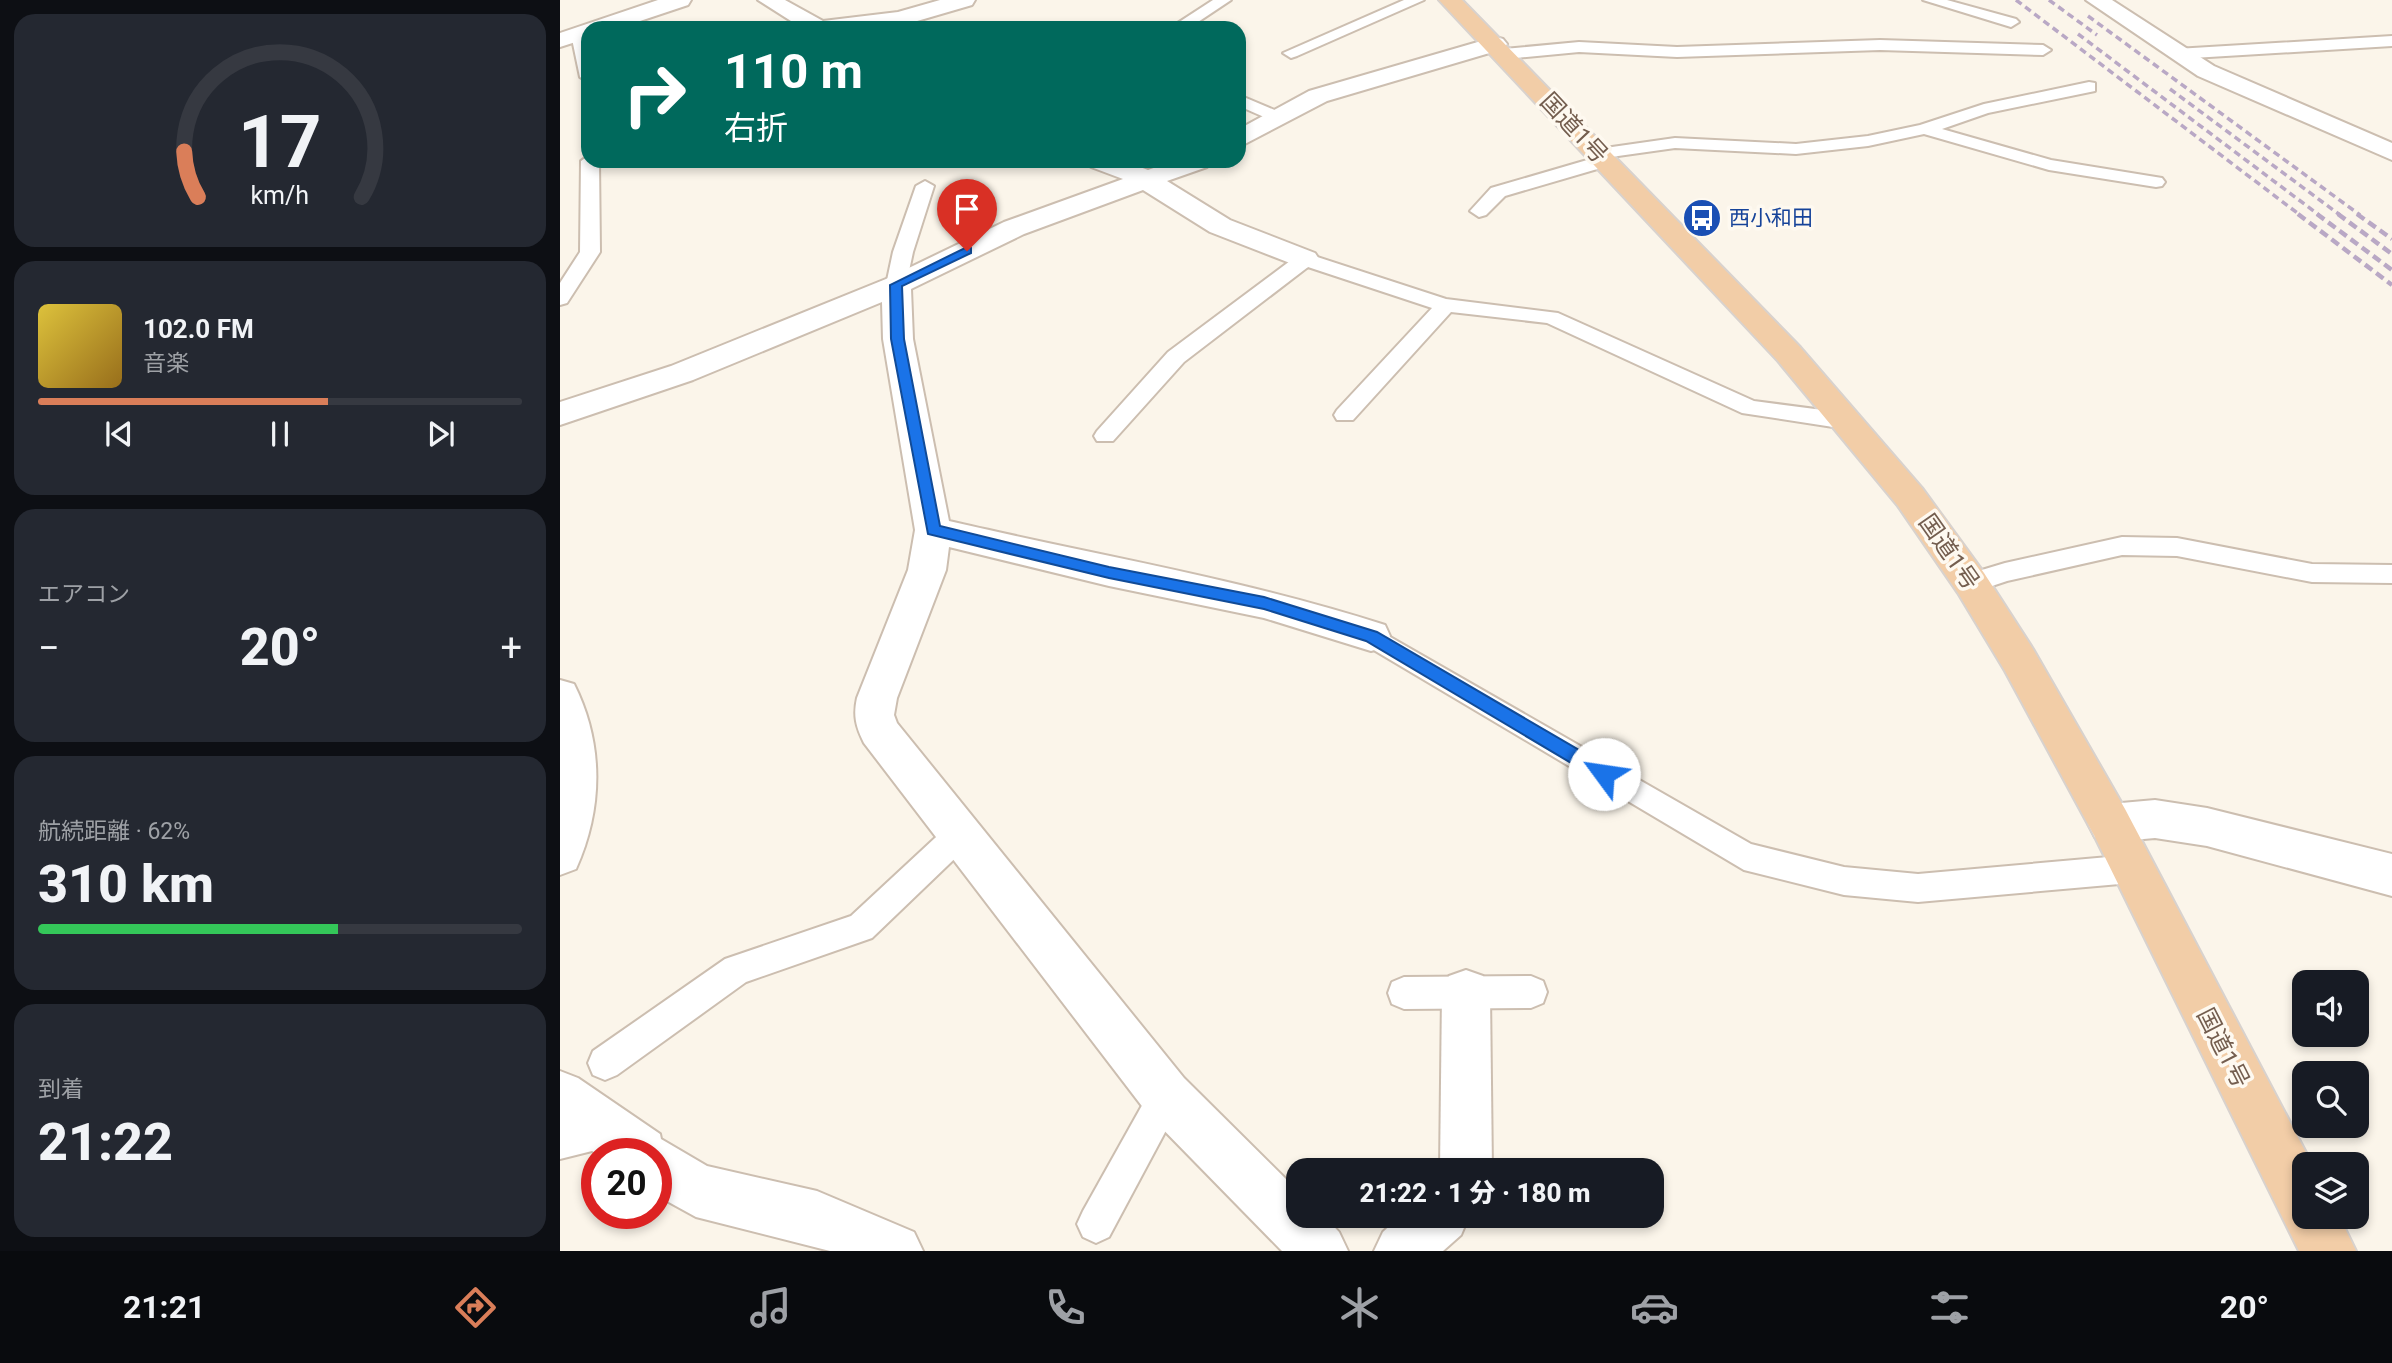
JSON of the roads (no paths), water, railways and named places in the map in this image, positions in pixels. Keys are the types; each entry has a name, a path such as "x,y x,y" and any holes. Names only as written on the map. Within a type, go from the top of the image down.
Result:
{"highway":[{"name":"国道1号","path":"1450,0 1788,354 1910,497 1971,583 2020,660 2110,823 2131,869 2292,1180"},
{"path":"2317,1229 2328,1251"}],"street":[{"path":"617,21 680,0"},
{"path":"769,0 806,21"},
{"path":"849,21 895,10 964,0"},
{"path":"2097,0 2176,54 2249,91 2392,152"},
{"path":"895,10 921,21"},
{"path":"1246,135 1318,96 1499,49"},
{"path":"1115,168 1146,182 1220,226 1304,259"},
{"path":"560,414 682,373 896,285 1014,228 1181,168"},
{"path":"896,285 898,339 933,530 927,570 877,698 874,715 879,731 1166,1096 1320,1251"},
{"path":"933,530 1109,572 1264,603 1371,636"},
{"path":"560,696 569,713 577,791 568,835 560,855"},
{"path":"2110,823 2155,819 2207,827 2392,875"},
{"path":"1466,993 1466,1158"},
{"path":"572,1118 611,1138"},
{"path":"672,1174 696,1190 817,1218 894,1251"},
{"path":"1402,1251 1428,1228"}],"lane":[{"path":"1190,21 1224,0"},
{"path":"1291,53 1417,0"},
{"path":"1930,0 2011,22"},
{"path":"2176,54 2392,41"},
{"path":"1499,49 1579,47 1677,52 1880,45 2043,50"},
{"path":"1479,211 1498,192 1602,157 1675,143 1796,149 1868,141 1924,129 1984,109 2089,87"},
{"path":"1246,103 1278,118"},
{"path":"1924,129 2049,165 2156,182"},
{"path":"560,299 590,251 590,168"},
{"path":"896,285 903,252 925,186"},
{"path":"1105,436 1176,356 1304,259 1413,297 1446,305 1551,317 1750,408 1846,421"},
{"path":"1345,415 1446,305"},
{"path":"1971,583 2005,572 2122,546 2177,547 2312,573 2392,574"},
{"path":"1371,636 1744,856 1844,881 1918,888 2131,869"},
{"path":"605,1063 736,970 861,927 960,834"},
{"path":"1404,993 1531,992"},
{"path":"1096,1224 1166,1096"}],"railway":[{"path":"2016,0 2300,215"},
{"path":"2049,0 2097,35"},
{"path":"2088,16 2360,215"},
{"path":"2078,34 2319,215"},
{"path":"2170,89 2340,215"},
{"path":"2298,214 2392,285"},
{"path":"2317,214 2392,270"},
{"path":"2338,214 2392,254"},
{"path":"2357,214 2392,239"}],"place":[{"name":"西小和田","path":"1702,218"}]}
